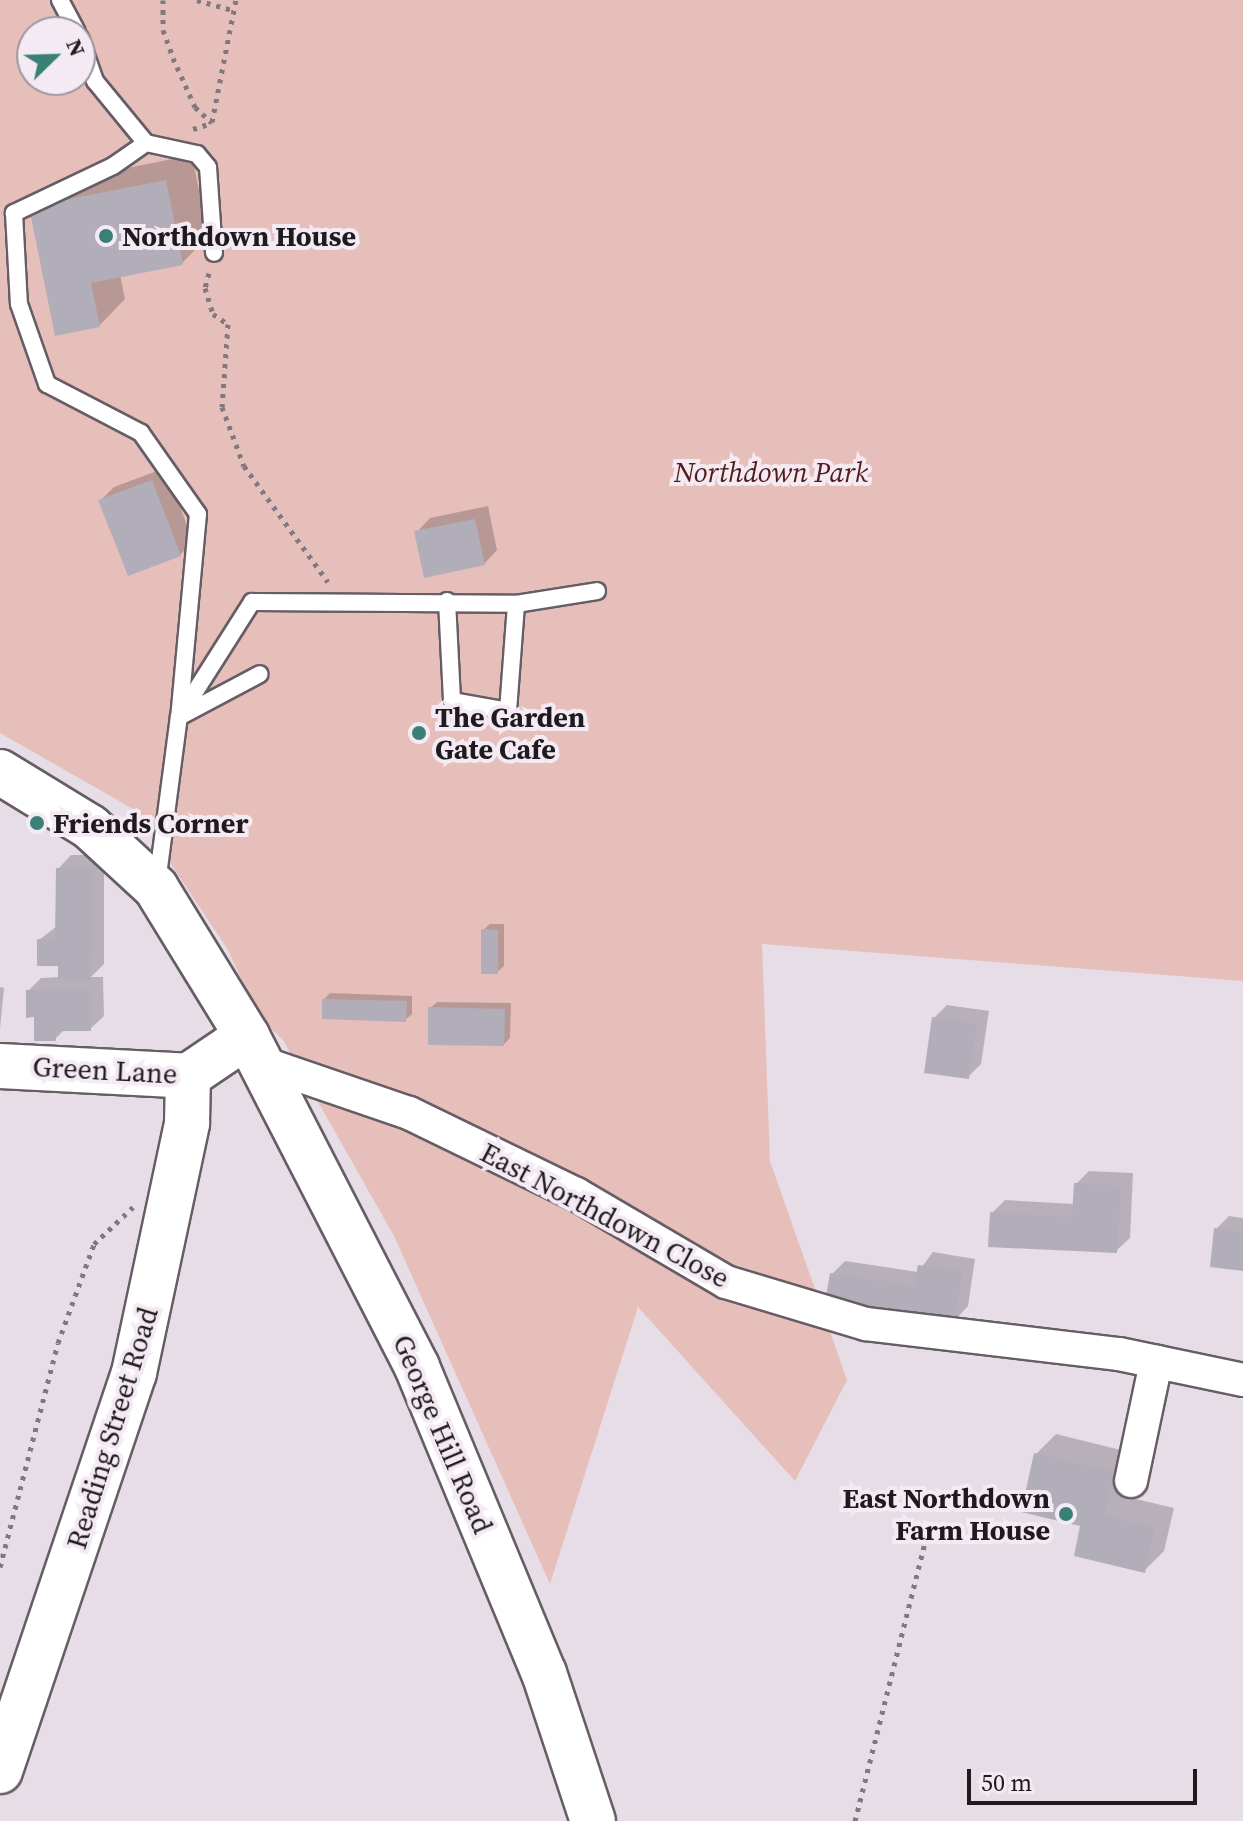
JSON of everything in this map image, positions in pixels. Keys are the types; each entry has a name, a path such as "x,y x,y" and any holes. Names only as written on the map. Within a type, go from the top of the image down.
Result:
{"main road":[{"name":"George Hill Road","path":"0,772 90,827 156,888 253,1049 417,1367 544,1673 593,1821"},
{"name":"Green Lane","path":"0,1066 188,1076 253,1049"},
{"name":"Reading Street Road","path":"0,1771 134,1373 187,1123 188,1076"}],"street":[{"name":"East Northdown Close","path":"253,1049 409,1113 576,1194 726,1282 866,1324 1156,1362 1243,1380"},
{"path":"1131,1481 1156,1362"}],"lane":[{"path":"96,82 146,143 197,154 208,167 214,253"},
{"path":"146,143 113,166 14,213 12,241 19,304 47,384 141,433 198,514 179,717 156,888"},
{"path":"179,717 252,602 447,601 516,604 597,591"},
{"path":"447,601 452,701 508,711 516,604"},
{"path":"179,717 260,674"}],"path":[{"path":"163,0 163,30 173,58 195,107 212,123 236,0"},
{"path":"197,0 233,10"},
{"path":"214,253 205,288 213,314 228,324 222,407 244,466 343,603"},
{"path":"0,1567 43,1419 58,1343 94,1244 129,1208 171,1204"},
{"path":"855,1821 926,1539"}],"green space":[{"name":"Northdown Park","path":"0,0 1243,0 1243,981 762,944 770,1161 847,1380 795,1481 638,1307 550,1584 394,1236 283,1040 258,1016 228,950 135,810 0,733"}],"building":[{"name":"Northdown House","path":"166,180 183,265 91,283 100,327 55,336 29,207"},
{"path":"152,480 181,556 128,576 98,500"},
{"path":"475,519 485,565 424,578 414,531"},
{"path":"56,868 92,868 91,980 58,979 58,966 37,966 37,939 55,939"},
{"path":"481,929 498,930 498,974 481,974"},
{"path":"91,989 91,1031 56,1031 56,1041 34,1041 34,1017 26,1018 26,990"},
{"path":"322,999 407,1001 406,1022 322,1019"},
{"path":"428,1007 505,1009 504,1046 428,1045"},
{"path":"932,1017 977,1024 969,1079 924,1073"},
{"path":"1074,1183 1121,1186 1117,1253 988,1247 990,1212 1072,1217"},
{"path":"1214,1228 1243,1232 1243,1271 1210,1267"},
{"path":"918,1265 963,1271 955,1322 825,1302 830,1273 914,1286"},
{"name":"East Northdown Farm House","path":"1034,1453 1114,1472 1104,1515 1155,1528 1145,1573 1074,1556 1080,1526 1021,1512"}],"place":[{"name":"Northdown House","path":"106,236"},
{"name":"The Garden Gate Cafe","path":"419,733"},
{"name":"Friends Corner","path":"37,823"},
{"name":"East Northdown Farm House","path":"1066,1514"}]}
